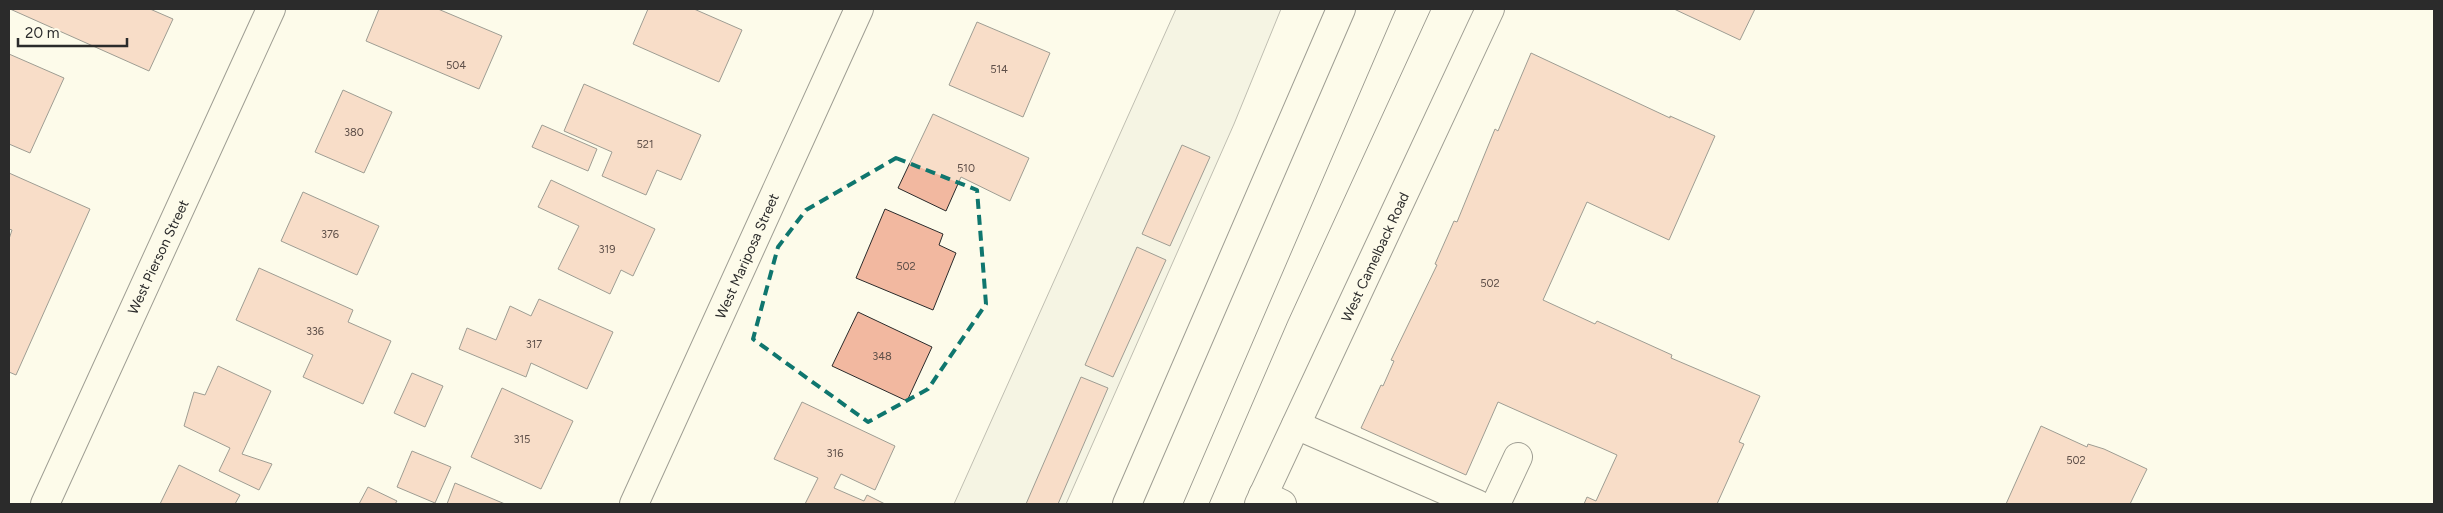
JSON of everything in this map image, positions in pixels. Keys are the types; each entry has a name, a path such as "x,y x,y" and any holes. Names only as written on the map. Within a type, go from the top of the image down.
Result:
{"street":[{"name":"West Pierson Street","path":"45,504 272,9"},
{"name":"West Mariposa Street","path":"634,504 859,9"},
{"path":"1127,504 1341,9"},
{"name":"West Camelback Road","path":"1268,501 1296,425 1490,9"},
{"path":"1296,425 1477,504"},
{"path":"1496,504 1518,457"}],"highlighted area":[{"path":"896,158 977,190 986,304 928,389 868,422 753,339 778,247 806,210"}],"shaded area":[{"path":"1176,9 1281,9 1234,124 1066,504 954,504"}],"building":[{"path":"10,9 150,9 173,19 149,71"},
{"path":"379,9 438,9 502,36 479,89 366,41"},
{"path":"648,9 694,9 742,30 719,82 633,44"},
{"path":"1674,9 1755,9 1740,40"},
{"path":"977,22 1050,53 1023,117 949,85"},
{"path":"1531,53 1670,118 1670,116 1715,136 1669,240 1587,202 1543,300 1595,324 1597,321 1672,355 1671,358 1760,396 1739,442 1744,444 1717,504 1584,504 1587,497 1596,501 1617,455 1498,402 1466,475 1361,428 1381,385 1383,386 1394,361 1391,360 1437,265 1435,264 1454,221 1457,222 1495,129 1498,131"},
{"path":"9,54 64,78 30,153 9,144"},
{"path":"584,84 701,135 681,180 657,170 646,195 602,176 612,152 564,131"},
{"path":"343,90 392,112 364,173 315,152"},
{"path":"933,114 1029,158 1010,201 961,177 946,211 898,188"},
{"path":"542,125 597,149 588,171 532,147"},
{"path":"1182,145 1210,157 1170,246 1142,234"},
{"path":"9,173 90,209 16,375 9,372 9,239 12,230 9,229"},
{"path":"551,180 655,229 633,276 621,270 610,294 558,269 579,226 538,207"},
{"path":"303,192 379,226 357,275 281,241"},
{"path":"885,209 943,234 939,245 956,253 933,310 856,278"},
{"path":"1137,247 1166,260 1113,377 1085,365"},
{"path":"259,268 353,310 348,322 391,341 363,404 303,377 313,355 236,320"},
{"path":"539,299 613,332 587,389 531,363 526,377 459,349 467,328 496,340 510,306 531,316"},
{"path":"858,312 932,347 907,401 832,366"},
{"path":"218,366 271,391 242,454 272,464 259,490 219,471 230,448 184,426 194,392 205,395"},
{"path":"412,373 443,386 425,427 394,413"},
{"path":"1081,377 1108,388 1058,504 1026,504"},
{"path":"502,388 573,421 541,489 471,457"},
{"path":"802,402 895,446 875,490 841,474 834,488 864,501 867,495 885,504 805,504 818,478 774,459"},
{"path":"2041,426 2087,447 2088,444 2104,449 2147,469 2130,504 2006,504"},
{"path":"412,451 451,467 435,503 397,487"},
{"path":"179,465 240,495 235,504 160,504"},
{"path":"455,483 505,504 447,504"},
{"path":"368,487 397,501 395,504 359,504"}],"tram line":[{"path":"1183,504 1396,9"},
{"path":"1209,504 1288,321 1431,9"}]}
